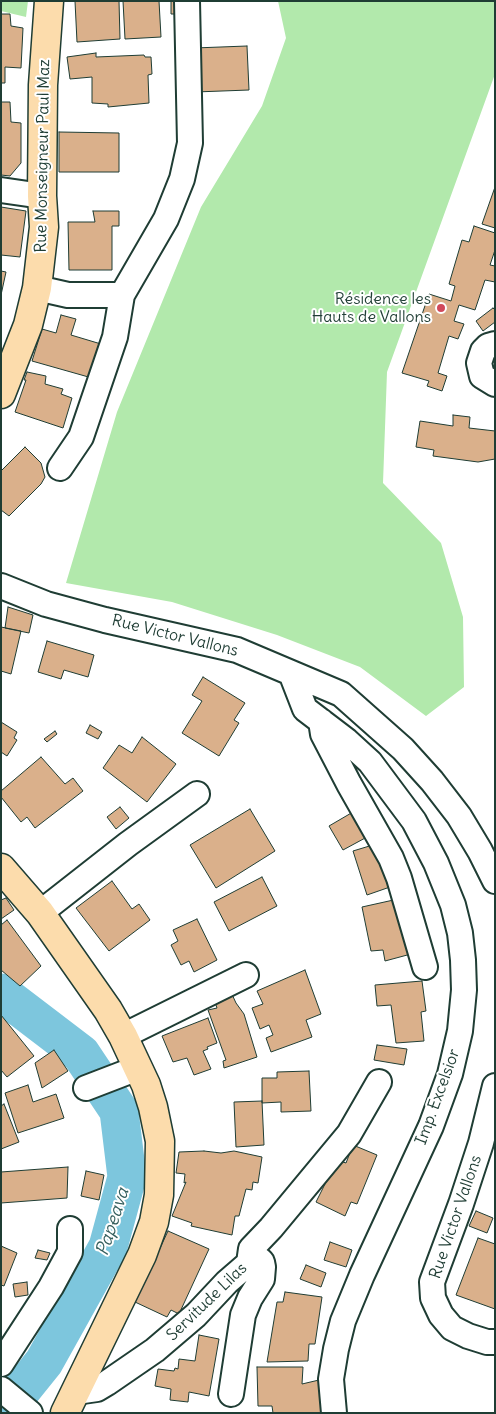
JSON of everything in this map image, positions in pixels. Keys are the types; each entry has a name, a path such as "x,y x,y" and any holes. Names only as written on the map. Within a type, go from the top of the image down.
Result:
{"main road":[{"name":"Rue Monseigneur Paul Maz","path":"1,394 28,325 37,288 44,227 42,196 43,85 49,1"},
{"path":"1,868 40,913 84,975 123,1036 154,1107 160,1141 159,1195 154,1222 142,1255 70,1402"}],"street":[{"path":"60,468 81,437 115,338 122,295 166,219 182,180 190,143 187,1"},
{"path":"1,190 42,196"},
{"path":"37,288 68,295 122,295"},
{"path":"495,344 488,346 483,351 479,363 482,376 495,384"},
{"name":"Rue Victor Vallons","path":"1,586 46,604 97,618 237,650 341,694 403,749 432,782 459,816 495,881"},
{"name":"Imp. Excelsior","path":"291,673 305,709 347,741 370,762 414,821 436,863 453,906 460,933 463,960 464,990 460,1031 450,1074 430,1126 343,1321 336,1349 332,1379 334,1413"},
{"path":"320,720 323,734 391,858 399,878 425,967"},
{"path":"40,913 128,844 197,794"},
{"path":"123,1036 246,975"},
{"path":"86,1088 138,1068"},
{"name":"Servitude Lilas","path":"70,1402 107,1383 155,1350 196,1315 227,1282 249,1263 251,1249 271,1228 349,1134 379,1082"},
{"name":"Rue Victor Vallons","path":"495,1086 481,1143 432,1282 433,1298 441,1315 452,1328 468,1336 487,1342 495,1342"},
{"path":"1,1364 51,1287 70,1252 70,1229"},
{"path":"231,1394 243,1315 250,1298 262,1279 262,1262 260,1260 249,1263"}],"green space":[{"path":"1,1 28,1 26,17 1,11"},
{"path":"278,1 495,1 495,74 387,372 383,483 441,543 463,617 464,687 426,716 360,667 277,635 172,602 66,583 117,412 201,207 262,106 286,38"}],"building":[{"path":"75,1 119,1 120,39 77,42"},
{"path":"123,1 159,1 161,37 125,39"},
{"path":"171,1 182,1 182,14 171,14"},
{"path":"1,14 10,14 11,26 23,28 21,68 5,67 5,83 1,83"},
{"path":"247,46 249,90 195,92 194,48"},
{"path":"96,53 96,57 144,55 145,57 151,57 152,74 148,75 149,103 108,107 108,104 92,103 92,77 70,79 67,57"},
{"path":"1,102 10,102 11,122 21,123 21,163 10,176 1,175"},
{"path":"59,132 119,133 119,172 59,172"},
{"path":"495,187 495,228 482,224"},
{"path":"1,207 26,211 20,257 1,255"},
{"path":"93,211 119,211 119,226 112,226 112,270 69,270 68,222 95,222"},
{"name":"Résidence les Hauts de Vallons","path":"474,226 495,233 495,250 490,265 495,266 495,282 485,280 475,310 459,305 454,321 464,324 458,339 449,336 438,373 447,376 442,391 427,386 429,381 402,373 429,294 451,301 455,286 449,284 462,240 469,242"},
{"path":"1,271 6,272 1,295"},
{"path":"493,308 495,310 495,322 483,331 476,321"},
{"path":"61,315 76,319 71,335 101,344 92,378 32,361 42,329 56,333"},
{"path":"27,372 46,376 45,384 63,389 61,394 72,398 63,428 15,412"},
{"path":"453,415 470,417 469,428 495,431 495,459 478,462 433,456 434,450 416,447 420,421 453,426"},
{"path":"25,447 41,463 45,477 41,484 9,516 1,510 1,471"},
{"path":"8,607 33,615 29,633 5,628"},
{"path":"1,627 21,631 11,674 1,671"},
{"path":"47,641 94,655 88,677 64,670 61,679 38,672"},
{"path":"203,677 245,703 234,720 239,723 219,756 182,733 202,701 192,695"},
{"path":"1,722 17,732 14,738 17,740 7,756 1,752"},
{"path":"90,725 102,732 98,739 86,733"},
{"path":"55,731 57,734 47,742 44,739"},
{"path":"142,737 176,764 147,802 103,768 119,745 132,753"},
{"path":"41,757 65,784 73,778 83,791 35,828 27,817 21,822 1,797 1,791"},
{"path":"120,807 129,818 116,829 107,817"},
{"path":"250,809 275,851 216,888 190,845"},
{"path":"353,812 367,837 343,850 329,826"},
{"path":"376,844 390,887 367,895 353,851"},
{"path":"262,877 277,906 229,931 214,902"},
{"path":"112,881 132,909 139,904 150,920 109,951 76,908"},
{"path":"6,898 14,910 1,919 1,900"},
{"path":"398,899 411,954 385,961 383,950 371,951 362,907"},
{"path":"197,919 217,960 194,972 189,961 181,965 171,945 178,941 173,930"},
{"path":"7,920 41,966 20,986 1,970 1,925"},
{"path":"305,970 321,1014 306,1020 312,1037 271,1052 266,1038 273,1035 269,1025 260,1029 252,1008 263,1004 257,991"},
{"path":"422,981 426,1011 421,1012 424,1041 396,1043 391,1005 377,1006 375,985"},
{"path":"230,990 244,1014 257,1057 224,1068 223,1061 226,1060 208,1010 217,1008 213,997"},
{"path":"1,1015 34,1056 7,1077 1,1070"},
{"path":"208,1018 217,1043 203,1051 211,1069 194,1075 187,1058 173,1062 162,1036"},
{"path":"377,1045 407,1049 404,1065 374,1060"},
{"path":"54,1050 68,1071 42,1088 35,1063"},
{"path":"309,1071 311,1111 281,1112 281,1102 262,1103 262,1078 277,1078 277,1072"},
{"path":"28,1085 33,1102 56,1094 64,1118 18,1133 5,1093"},
{"path":"262,1101 264,1145 236,1147 234,1102"},
{"path":"4,1104 19,1142 1,1149 1,1106"},
{"path":"353,1145 377,1155 357,1204 351,1202 345,1216 316,1202 337,1160 346,1163"},
{"path":"204,1151 221,1153 234,1151 262,1157 258,1183 253,1182 252,1190 246,1189 239,1216 235,1216 232,1235 191,1226 192,1223 172,1216 186,1182 184,1183 185,1174 176,1173 179,1152"},
{"path":"68,1167 67,1198 1,1203 1,1172"},
{"path":"86,1171 104,1175 99,1200 81,1196"},
{"path":"476,1211 493,1218 487,1233 469,1226"},
{"path":"168,1231 209,1249 179,1314 171,1310 167,1317 135,1302"},
{"path":"478,1238 495,1244 495,1309 456,1295"},
{"path":"330,1242 352,1250 346,1267 324,1260"},
{"path":"1,1246 17,1253 4,1286 1,1285"},
{"path":"38,1250 50,1253 47,1260 35,1258"},
{"path":"306,1265 326,1273 321,1287 300,1279"},
{"path":"27,1282 28,1295 15,1297 13,1284"},
{"path":"285,1292 322,1297 315,1344 309,1344 308,1361 267,1362 277,1302 283,1302"},
{"path":"199,1335 219,1339 209,1396 189,1392 188,1402 170,1400 171,1389 155,1386 158,1369 174,1371 175,1368 178,1369 179,1359 195,1361"},
{"path":"257,1367 303,1367 302,1384 319,1380 321,1413 273,1413 272,1406 258,1406"}],"waterway":[{"name":"Papeava","path":"1,993 81,1054 119,1111 127,1177 108,1247 44,1362 3,1413"}],"place":[{"name":"Résidence les Hauts de Vallons","path":"441,308"}]}
